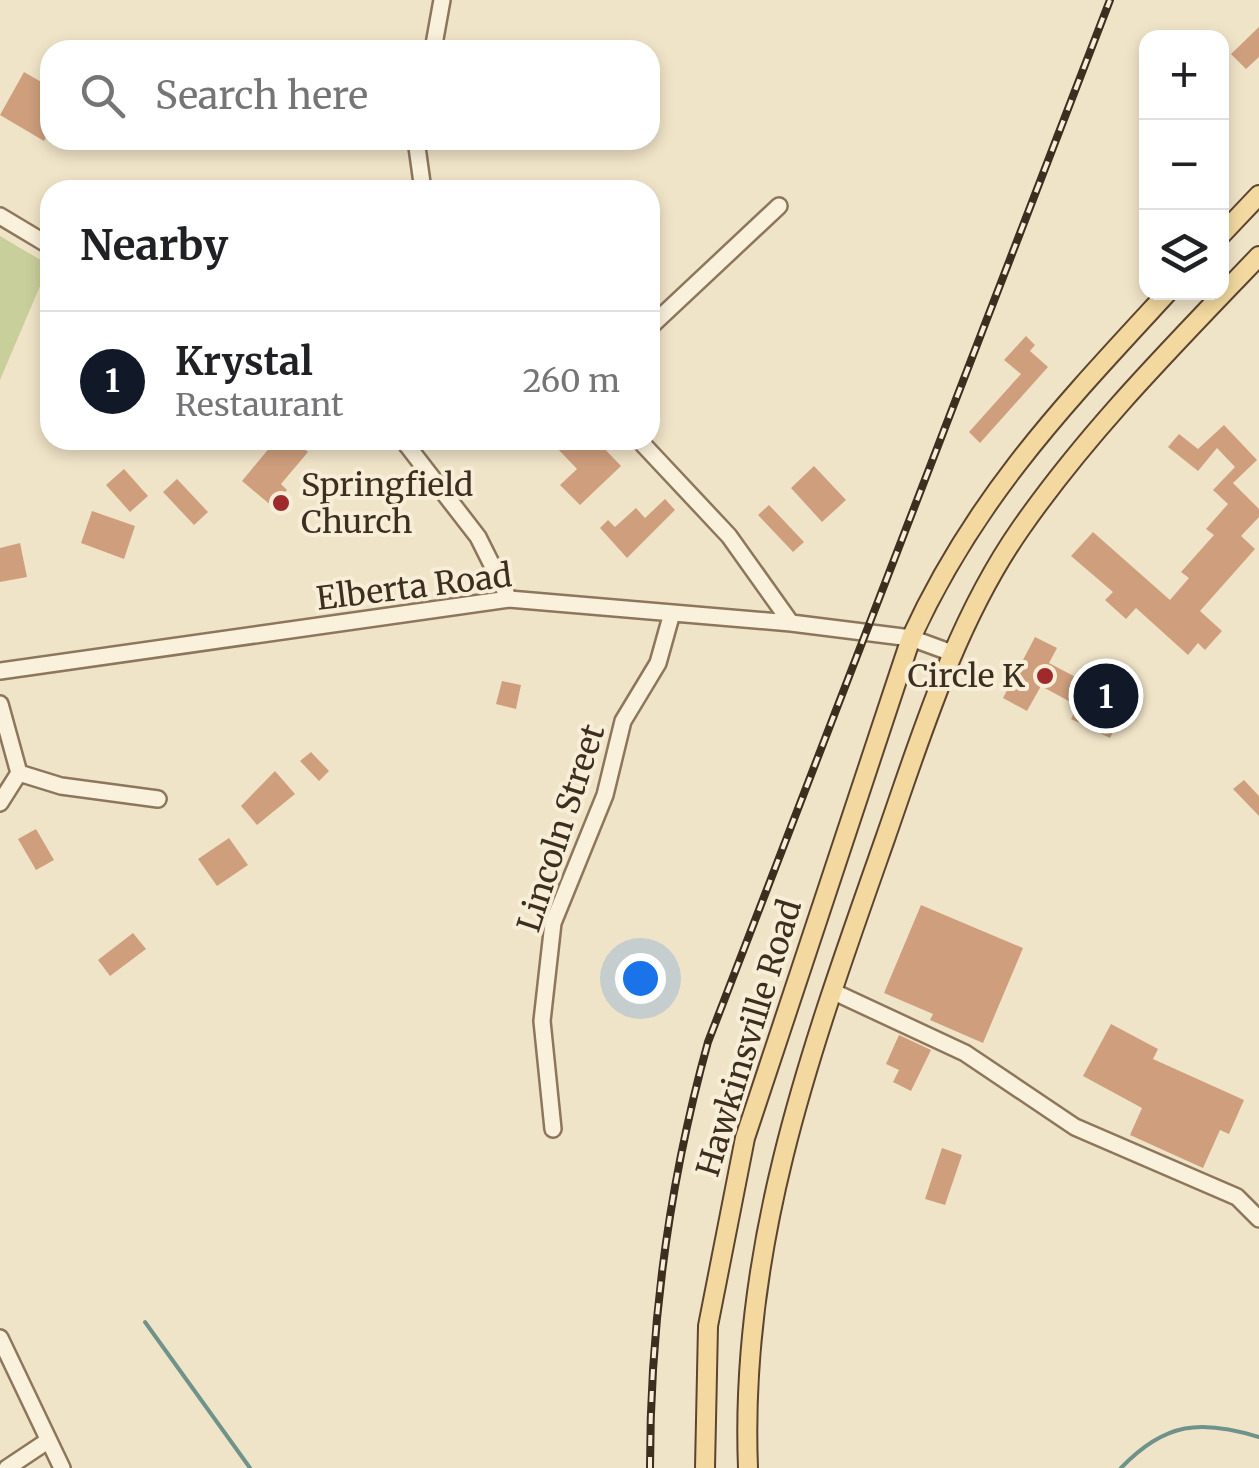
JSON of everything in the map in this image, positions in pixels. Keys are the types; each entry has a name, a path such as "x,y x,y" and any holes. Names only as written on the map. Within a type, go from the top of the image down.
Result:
{"main road":[{"path":"1229,227 1259,196"},
{"name":"Hawkinsville Road","path":"748,1468 746,1410 765,1224 782,1147 832,991 952,654 1019,530 1091,436 1259,256"},
{"name":"Hawkinsville Road","path":"705,1468 708,1326 745,1138 912,638 934,588 982,506 1037,434 1161,300"}],"street":[{"path":"435,40 442,0"},
{"path":"417,150 422,180"},
{"path":"660,317 779,206"},
{"path":"0,216 40,240"},
{"path":"411,450 478,536 508,599"},
{"path":"648,450 729,536 791,623"},
{"name":"Elberta Road","path":"0,671 508,599 791,623 912,638 952,654"},
{"name":"Lincoln Street","path":"552,1129 542,1020 553,923 604,795 624,721 658,663 672,614"},
{"path":"0,704 19,773 0,803"},
{"path":"19,773 61,786 158,799"},
{"path":"832,991 965,1053 1075,1127 1236,1197 1259,1219"},
{"path":"0,1338 46,1442 62,1468"},
{"path":"6,1468 46,1442"}],"green space":[{"path":"0,236 40,260 40,286 0,380"}],"building":[{"path":"1259,27 1259,57 1246,69 1231,54"},
{"path":"24,72 40,81 40,139 0,115"},
{"path":"1026,336 1035,345 1030,351 1048,367 980,443 969,432 1021,374 1004,360"},
{"path":"1224,425 1257,460 1233,483 1259,509 1259,517 1241,536 1255,549 1200,611 1222,631 1205,650 1198,643 1188,655 1136,608 1126,619 1105,600 1113,592 1071,556 1093,532 1170,600 1189,578 1181,572 1214,535 1206,529 1228,504 1213,490 1235,467 1217,448 1198,471 1168,447 1179,434 1198,449"},
{"path":"268,450 308,452 281,484 287,490 273,507 242,481"},
{"path":"559,450 606,450 621,466 580,505 560,485 577,469"},
{"path":"814,466 846,500 822,522 791,488"},
{"path":"124,469 148,496 130,512 106,485"},
{"path":"177,479 208,512 194,525 163,492"},
{"path":"665,499 675,510 627,558 600,528 608,520 615,527 636,508 645,518"},
{"path":"769,505 804,542 793,552 758,515"},
{"path":"92,511 135,526 124,559 81,543"},
{"path":"20,543 27,577 0,582 0,548"},
{"path":"1035,637 1057,648 1049,663 1089,684 1096,668 1135,687 1110,738 1071,719 1078,706 1041,686 1027,711 1003,698"},
{"path":"502,681 521,685 516,709 496,704"},
{"path":"311,752 329,771 319,781 300,761"},
{"path":"275,771 295,794 257,825 241,806"},
{"path":"1244,780 1259,796 1259,816 1233,789"},
{"path":"36,829 54,860 36,870 18,839"},
{"path":"229,838 248,865 217,886 198,859"},
{"path":"921,905 1023,948 983,1043 930,1020 933,1014 884,993"},
{"path":"133,933 146,949 110,976 98,960"},
{"path":"1111,1024 1158,1049 1153,1059 1244,1100 1229,1134 1220,1130 1203,1168 1130,1135 1142,1108 1083,1076"},
{"path":"899,1035 931,1050 911,1091 893,1082 899,1070 886,1064"},
{"path":"942,1148 962,1155 945,1205 925,1199"}],"waterway":[{"path":"145,1322 250,1468"},
{"path":"1121,1468 1153,1441 1185,1428 1219,1428 1259,1437"}],"railway":[{"path":"650,1468 654,1360 664,1253 682,1148 708,1042 1110,0"}],"place":[{"name":"Springfield Church","path":"281,503"},
{"name":"Circle K","path":"1045,676"},
{"name":"Krystal","path":"1106,696"}]}
